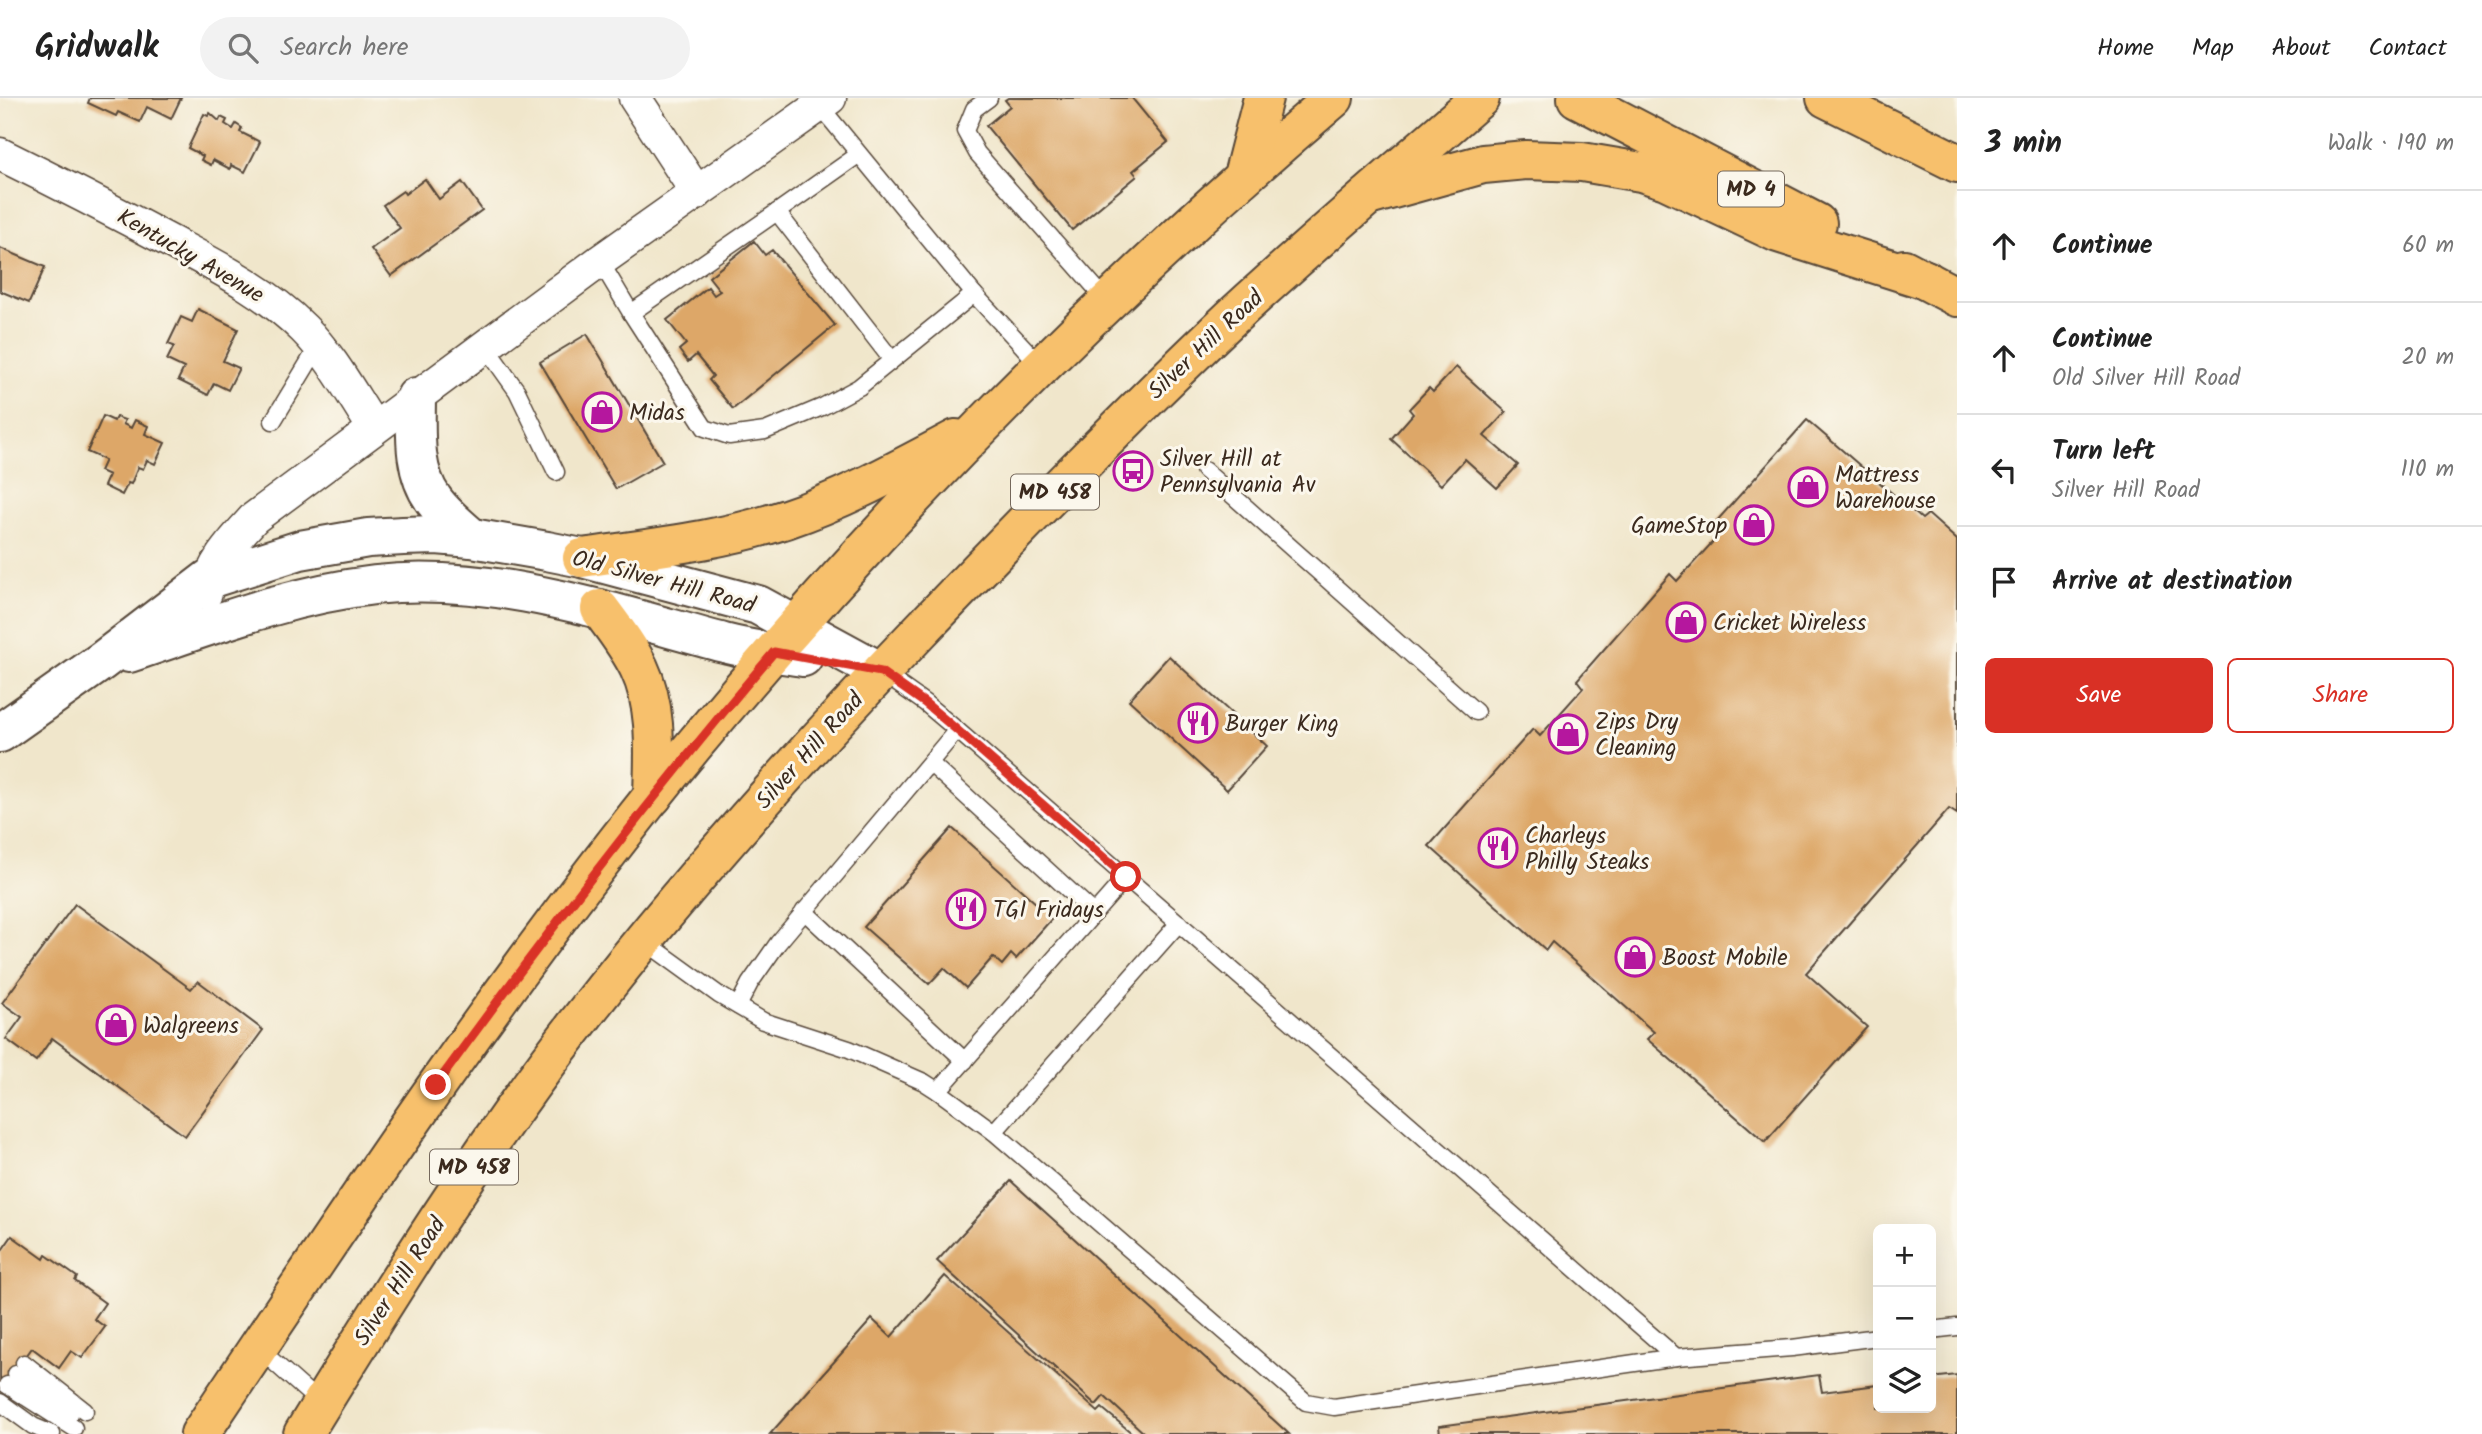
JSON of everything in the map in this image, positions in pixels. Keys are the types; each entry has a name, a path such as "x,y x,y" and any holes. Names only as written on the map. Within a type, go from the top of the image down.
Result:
{"main road":[{"path":"1243,176 1263,98"},
{"name":"MD 458","path":"200,1434 436,1085 548,932 653,796 785,639 1041,366 1107,301 1243,176 1334,98"},
{"name":"Silver Hill Road","path":"312,1419 413,1259 528,1090 643,940 821,736 1102,443 1166,380 1233,316 1480,98"},
{"name":"MD 4","path":"1577,98 1942,288"},
{"path":"1826,98 1950,159"},
{"path":"1869,98 1950,159"},
{"path":"1368,196 1483,164 1526,160 1592,164 1641,172 1666,180 1778,233 1942,288"},
{"path":"582,558 718,537 788,518 869,484 983,425"},
{"path":"600,609 631,654 646,687 653,726 653,796"}],"street":[{"path":"635,98 697,193"},
{"name":"Old Silver Hill Road","path":"206,628 209,579 227,548 254,518 600,261 825,102"},
{"name":"Kentucky Avenue","path":"0,154 235,276 283,311 319,345 374,428"},
{"path":"416,397 417,453 425,485 441,509 472,538"},
{"name":"Old Silver Hill Road","path":"0,733 102,661 209,579 280,556 335,543 436,535 472,538 582,558 758,605 785,639"},
{"name":"Old Silver Hill Road","path":"102,661 272,604 377,585 412,583 522,592 600,609 727,644 785,639 881,672"}],"lane":[{"path":"989,98 974,109 965,131 977,153 1107,301"},
{"path":"825,102 858,155 974,294 1041,366"},
{"path":"631,313 858,155"},
{"path":"777,212 892,359"},
{"path":"600,261 705,428 729,436 765,431 822,407 859,387 974,294"},
{"path":"273,421 319,345"},
{"path":"485,346 517,391 556,472"},
{"path":"1204,470 1476,712"},
{"path":"881,672 957,730 1676,1357"},
{"path":"738,1006 750,983 778,943 957,730"},
{"path":"930,763 1094,913"},
{"path":"938,1091 1126,877"},
{"path":"804,911 965,1061"},
{"path":"994,1132 1179,923"},
{"path":"643,940 719,996 763,1021 849,1049 924,1082 938,1091 994,1132 1306,1402 1334,1406 1676,1357 1792,1348 1873,1338"},
{"path":"1936,1329 1957,1327"},
{"path":"258,1348 312,1419"},
{"path":"80,1420 16,1374 80,1420"},
{"path":"0,1402 33,1426"},
{"path":"0,1416 52,1434"}],"building":[{"path":"90,98 181,98 171,119 147,107 140,122 118,112 116,116 88,103"},
{"path":"1132,98 1168,142 1133,171 1137,176 1072,230 986,126 1010,106 1005,100"},
{"path":"210,113 219,121 221,117 227,120 225,124 233,129 236,124 242,128 240,132 260,142 245,172 231,165 230,169 213,160 211,165 201,160 203,156 188,148 204,114 208,116"},
{"path":"425,179 439,199 462,182 482,210 391,276 371,249 400,228 383,205 403,191 405,194"},
{"path":"754,241 765,255 772,250 835,325 733,409 709,380 713,376 696,355 688,362 679,350 686,344 667,320 708,287 714,295 720,291 709,277"},
{"path":"0,248 45,267 29,303 0,291"},
{"path":"198,309 238,329 223,361 239,368 228,390 214,383 208,395 178,380 184,368 167,360 174,346 168,344 181,317 192,322"},
{"name":"Midas","path":"587,334 663,462 616,489 540,362"},
{"path":"1456,367 1506,412 1484,436 1518,465 1497,488 1465,459 1441,485 1391,439 1413,414 1409,409 1429,388 1433,392"},
{"path":"103,416 114,421 116,417 125,420 123,424 131,428 135,420 148,426 145,434 165,443 155,464 147,460 143,469 138,467 131,484 128,483 122,495 104,486 109,475 100,471 105,460 87,452"},
{"path":"1807,420 1922,519 1928,514 1957,540 1957,814 1949,809 1806,973 1867,1027 1765,1142 1647,1039 1654,1032 1552,942 1546,950 1429,846 1533,729 1540,736 1583,688 1577,680 1670,574 1677,581 1721,533 1714,524"},
{"name":"Burger King","path":"1169,656 1267,746 1227,790 1129,700"},
{"name":"TGI Fridays","path":"952,828 1038,905 1042,900 1057,913 1016,959 1011,954 1002,965 993,957 966,988 944,968 929,984 864,927"},
{"path":"75,904 191,989 198,981 263,1030 185,1136 52,1038 36,1061 6,1039 22,1017 2,1003"},
{"path":"1011,1181 1289,1434 1145,1434 1104,1396 1096,1405 937,1261"},
{"path":"12,1236 44,1259 46,1255 77,1277 75,1281 105,1303 94,1319 105,1327 82,1358 71,1351 59,1368 32,1348 0,1392 0,1253"},
{"path":"945,1276 1098,1412 1102,1408 1133,1434 770,1434 872,1319 891,1337"},
{"path":"1819,1375 1822,1392 1873,1386 1873,1413 1936,1413 1936,1377 1957,1375 1957,1434 1440,1434 1439,1426"}],"place":[{"name":"Midas","path":"602,412"},
{"name":"Silver Hill at Pennsylvania Av","path":"1133,471"},
{"name":"Mattress Warehouse","path":"1808,487"},
{"name":"GameStop","path":"1754,525"},
{"name":"Cricket Wireless","path":"1686,622"},
{"name":"Burger King","path":"1198,723"},
{"name":"Zips Dry Cleaning","path":"1568,734"},
{"name":"Charleys Philly Steaks","path":"1498,848"},
{"name":"TGI Fridays","path":"966,909"},
{"name":"Boost Mobile","path":"1635,957"},
{"name":"Walgreens","path":"116,1025"}],"route":[{"path":"436,1085 596,870 694,746 774,652 881,672 925,703 1126,877"}]}
